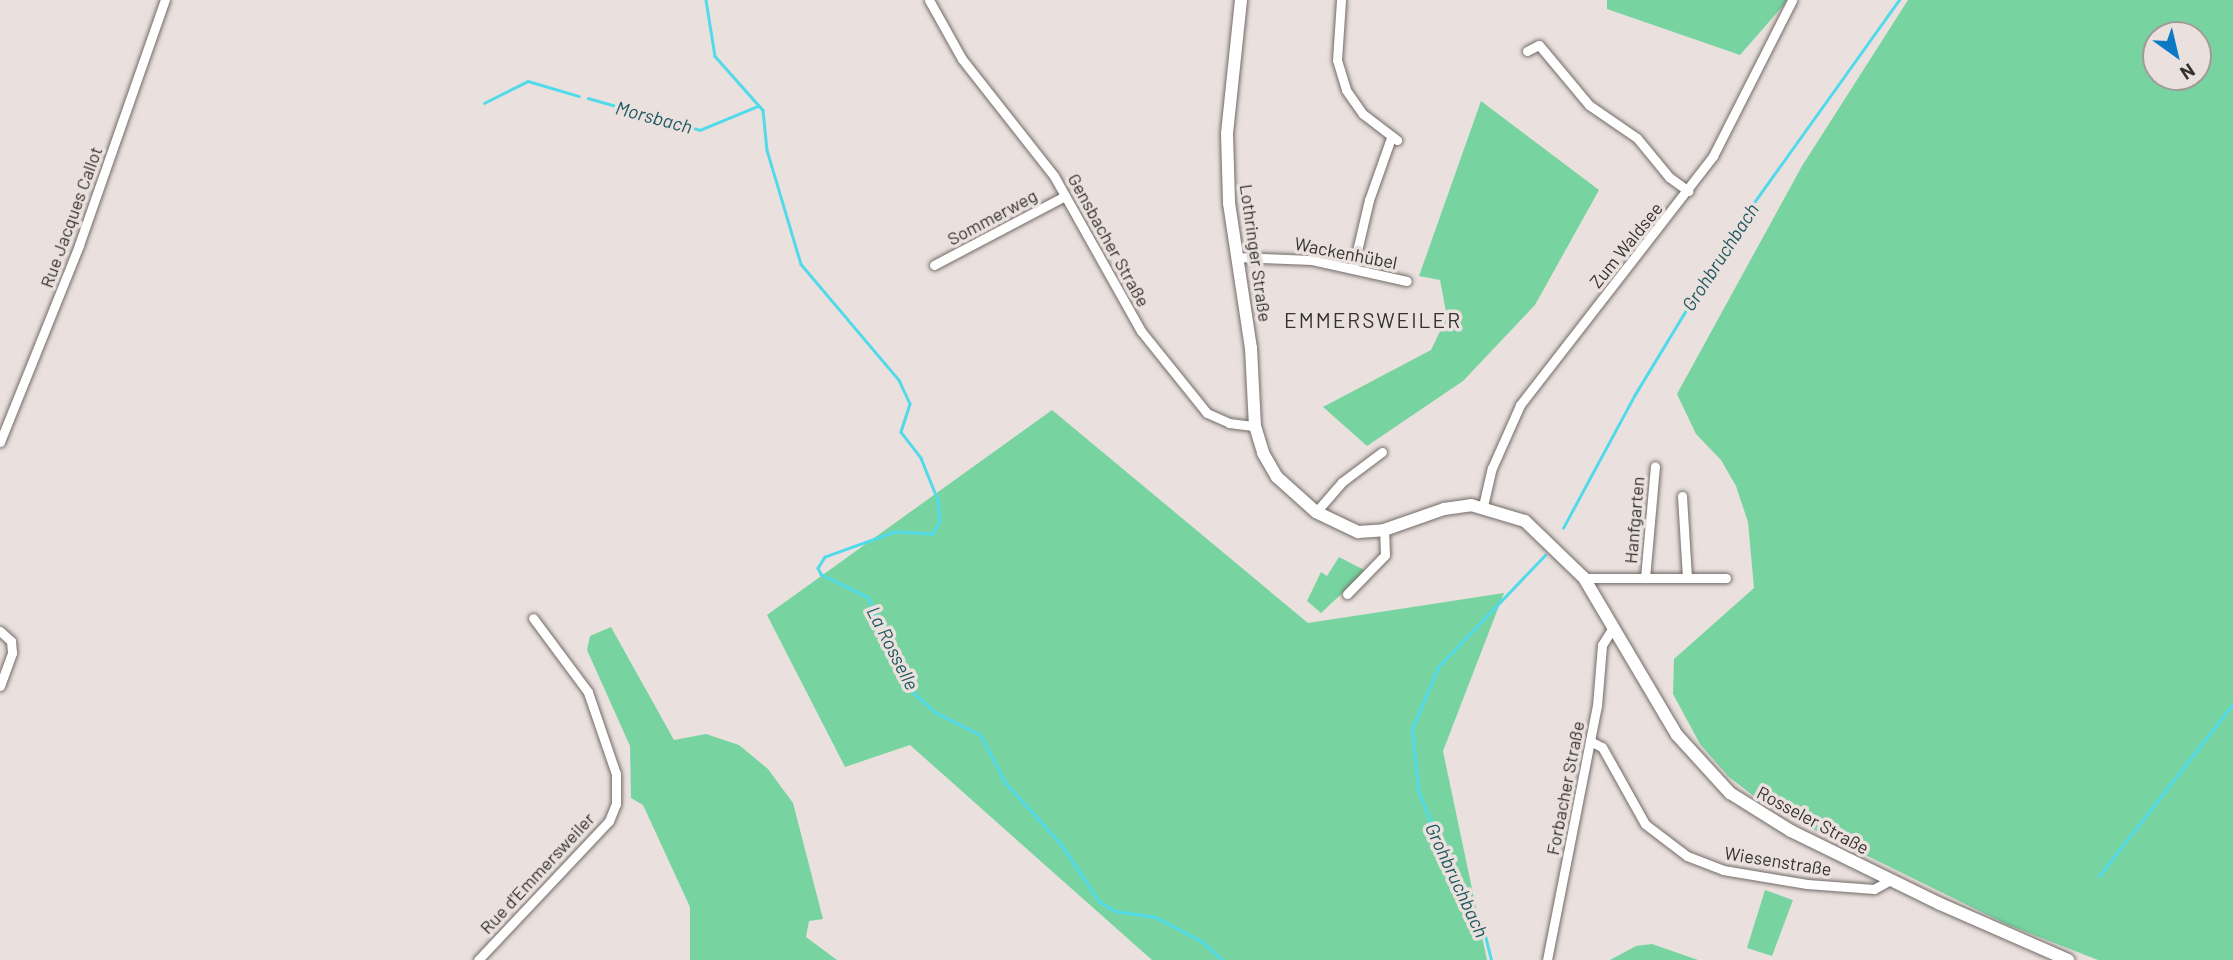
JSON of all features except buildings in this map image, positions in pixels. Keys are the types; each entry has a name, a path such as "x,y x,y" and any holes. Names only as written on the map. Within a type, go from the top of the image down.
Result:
{"main road":[{"name":"Lothringer Straße","path":"1241,0 1227,134 1236,257 1251,348 1255,426"},
{"path":"1255,426 1269,466 1316,512 1352,530 1384,530 1444,509 1483,506 1525,521 1553,544 1584,578 1614,626"},
{"name":"Rosseler Straße","path":"1614,626 1677,735 1714,779 1765,817 1890,880 2068,960"}],"street":[{"name":"Rue Jacques Callot","path":"0,442 79,245 165,0"},
{"name":"Gensbacher Straße","path":"929,0 962,59 1054,176 1124,307 1199,404 1229,423 1255,426"},
{"path":"1341,0 1337,46 1344,82 1363,114 1394,139 1369,200 1353,268"},
{"name":"Zum Waldsee","path":"1483,506 1504,439 1526,396 1713,156 1792,0"},
{"path":"1527,51 1539,45 1589,105 1637,138 1669,177 1688,191"},
{"name":"Sommerweg","path":"934,265 1065,196"},
{"name":"Wackenhübel","path":"1236,257 1273,256 1353,268 1407,281"},
{"path":"1316,512 1342,482 1382,452"},
{"name":"Hanfgarten","path":"1645,578 1655,466"},
{"path":"1682,496 1687,578"},
{"path":"1347,594 1385,555 1384,530"},
{"name":"Hanfgarten","path":"1584,578 1726,578"},
{"name":"Rue d'Emmersweiler","path":"478,960 609,821 616,804 616,774 588,692 533,618"},
{"name":"Forbacher Straße","path":"1547,960 1590,741 1604,637 1614,626"},
{"path":"0,631 11,641 12,653 0,685"},
{"name":"Wiesenstraße","path":"1590,741 1602,747 1645,824 1695,859 1723,870 1807,884 1874,889 1890,880"}],"green space":[{"path":"1607,0 1788,0 1740,55 1607,9"},
{"path":"1908,0 2233,0 2233,960 2098,960 2006,924 1768,807 1729,777 1700,744 1673,694 1674,659 1754,588 1748,522 1736,486 1721,460 1696,434 1677,394 1802,166"},
{"path":"1481,101 1599,190 1535,305 1463,381 1367,446 1323,407 1431,350 1447,317 1440,280 1419,276"},
{"path":"1052,410 1308,623 1504,593 1443,751 1487,960 1152,960 910,745 845,767 767,615"},
{"path":"1339,557 1366,571 1321,613 1307,601 1321,572 1327,576"},
{"path":"611,627 674,740 706,734 739,745 768,769 793,803 823,919 809,921 806,937 837,960 690,960 690,907 643,805 631,798 630,746 587,650 590,636"},
{"path":"1765,890 1793,900 1772,956 1747,948"},
{"path":"1652,944 1698,960 1610,960 1636,946"}],"waterway":[{"name":"La Rosselle","path":"706,0 715,56 763,110 767,150 801,264 899,380 910,404 901,432 921,458 938,500 940,521 933,534 895,532 825,557 818,568 821,574 868,597 913,692 935,712 981,735 1005,782 1061,844 1099,901 1115,911 1156,917 1203,942 1222,960"},
{"name":"Grohbruchbach","path":"1563,528 1634,396 1735,229 1899,0"},
{"name":"Morsbach","path":"484,103 528,81 579,96"},
{"name":"Morsbach","path":"588,98 700,130 758,106"},
{"name":"Grohbruchbach","path":"1491,960 1483,927 1449,868 1418,790 1412,729 1438,667 1545,555"},
{"path":"2099,876 2233,704"}],"district":[{"name":"EMMERSWEILER","path":"1373,320"}]}
